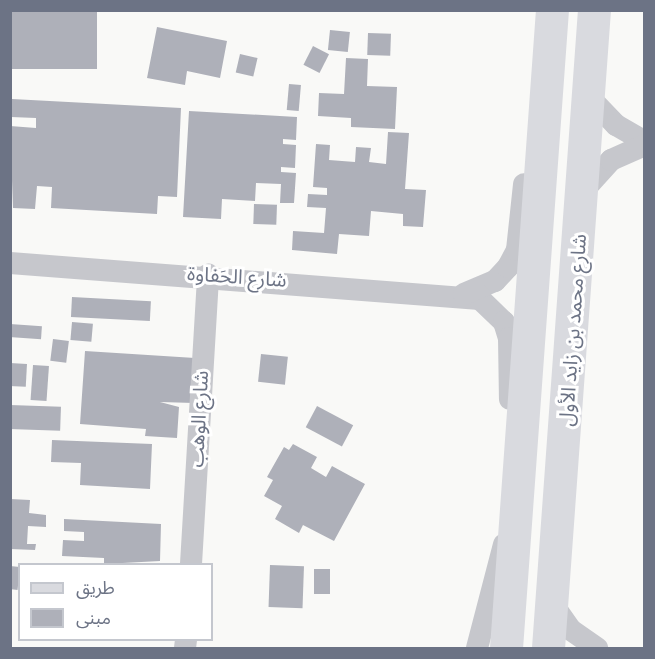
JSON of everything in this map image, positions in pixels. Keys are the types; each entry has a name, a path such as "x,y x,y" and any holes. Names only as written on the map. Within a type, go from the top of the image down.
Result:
{"main road":[{"path":"506,648 552,10"},
{"name":"شارع محمد بن زايد الأول","path":"548,648 584,190 594,10"}],"street":[{"path":"589,97 616,124 645,143"},
{"name":"شارع الحَفاوة","path":"464,294 495,281 517,250 528,166 544,126"},
{"path":"584,190 611,160 645,143"},
{"name":"شارع الحَفاوة","path":"10,263 208,274 464,294 480,298 504,322 509,398 522,439"},
{"name":"شارع الوهب","path":"191,563 208,274"},
{"path":"477,648 486,627 498,561 517,519"},
{"path":"552,603 571,630 597,648"}],"building":[{"path":"10,10 97,10 97,69 10,69"},
{"path":"157,27 227,41 220,78 187,71 185,85 147,78"},
{"path":"330,30 350,32 348,52 328,50"},
{"path":"368,33 391,34 390,56 367,55"},
{"path":"313,46 329,54 320,73 303,65"},
{"path":"240,54 258,58 253,77 236,73"},
{"path":"346,58 368,59 367,86 397,87 395,129 351,127 351,118 318,116 319,93 344,94"},
{"path":"289,84 301,85 299,111 287,110"},
{"path":"12,99 181,108 177,197 158,196 157,214 51,208 52,187 37,186 35,209 13,208 10,126 36,128 36,118 11,117"},
{"path":"189,111 297,117 296,140 283,139 283,144 296,145 295,168 281,167 281,172 296,173 294,203 280,203 281,184 256,183 255,201 222,199 221,219 183,217"},
{"path":"388,132 409,133 405,189 426,190 423,227 403,226 403,214 371,211 369,236 339,234 337,254 292,250 293,231 324,233 326,208 307,207 308,194 327,195 327,188 313,187 316,144 330,145 329,160 355,162 356,147 371,148 369,162 386,164"},
{"path":"254,204 277,205 276,225 253,224"},
{"path":"72,297 151,301 150,321 71,317"},
{"path":"72,322 93,324 91,342 70,340"},
{"path":"10,324 42,326 41,339 10,337"},
{"path":"53,339 69,341 66,363 50,361"},
{"path":"85,351 195,358 194,403 160,402 179,407 177,438 145,436 146,429 80,424"},
{"path":"261,354 288,357 285,385 258,382"},
{"path":"10,363 27,364 26,387 10,386"},
{"path":"33,365 49,366 47,401 31,400"},
{"path":"10,405 61,407 60,431 10,429"},
{"path":"317,406 353,425 342,446 306,427"},
{"path":"52,440 152,444 150,489 80,485 81,463 51,462"},
{"path":"293,444 317,457 311,468 326,477 332,466 365,484 334,541 303,525 299,533 275,519 282,506 264,496 273,480 267,477 284,447 289,450"},
{"path":"10,499 30,500 29,513 46,515 46,527 28,526 27,544 36,544 35,550 10,549"},
{"path":"64,519 161,524 160,561 104,563 104,558 62,556 63,540 84,541 84,532 64,531"},
{"path":"270,565 304,566 303,608 269,607"},
{"path":"10,566 18,567 18,590 10,589"},
{"path":"314,569 330,569 330,594 314,594"}]}
